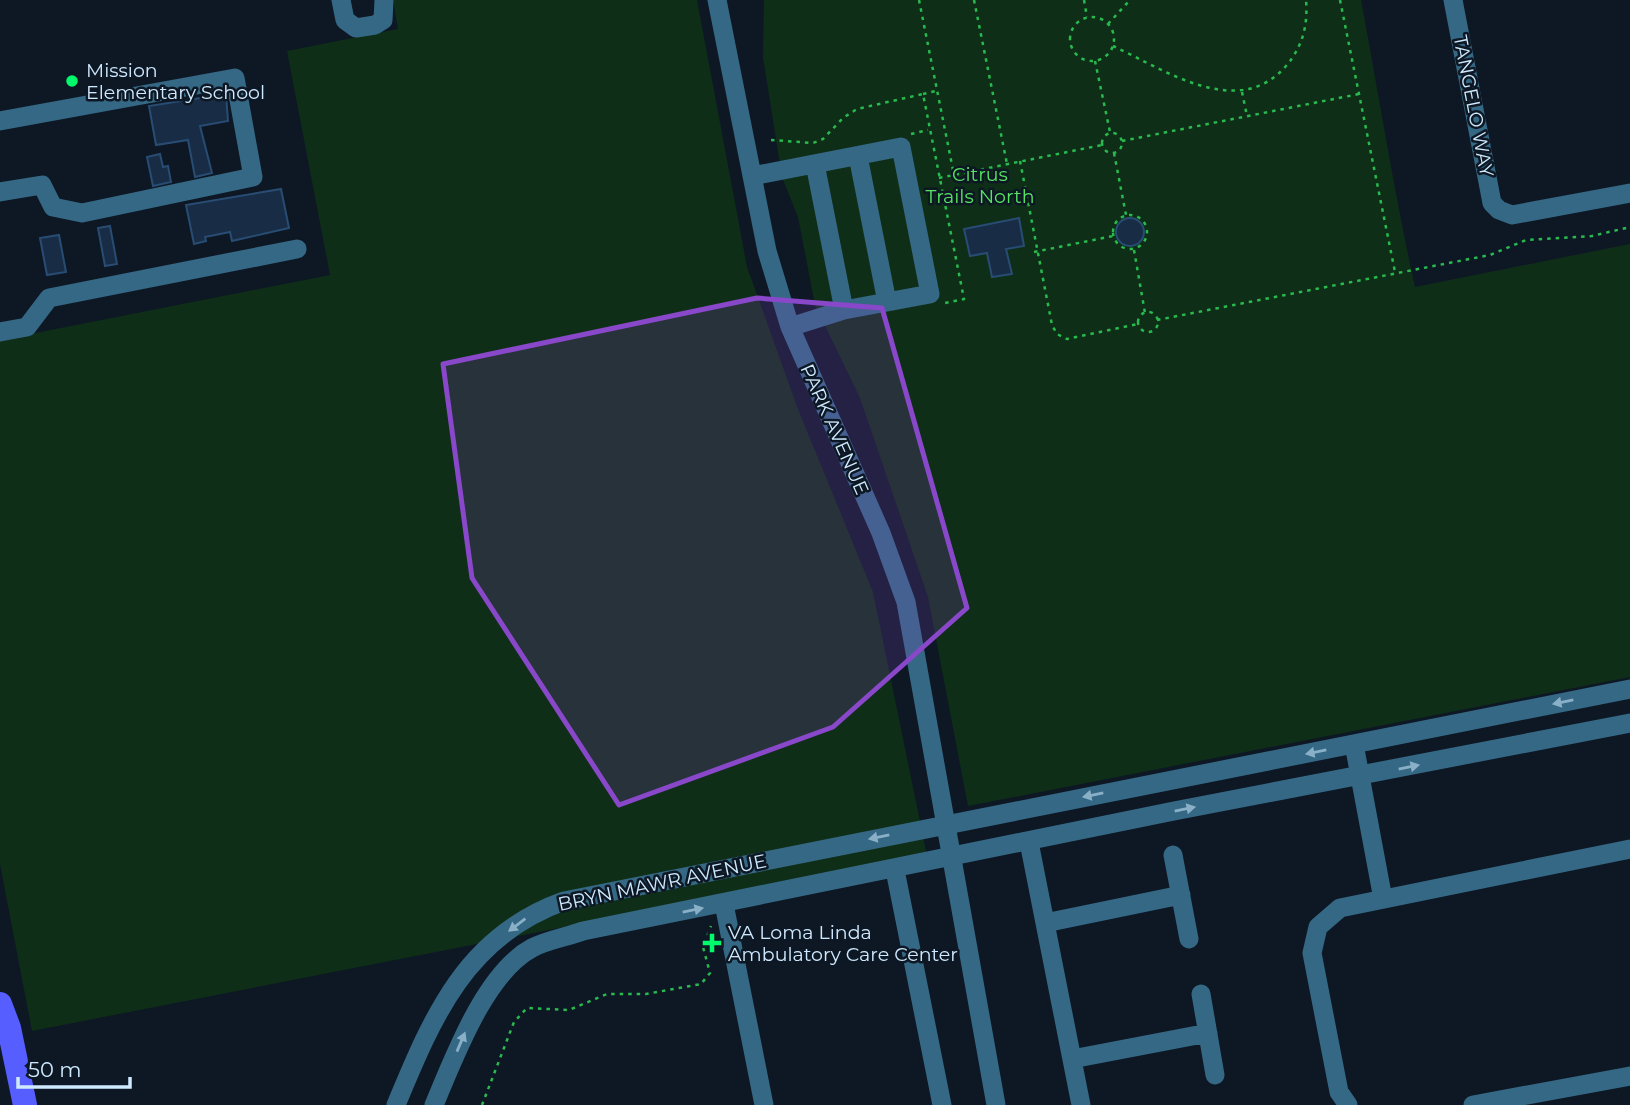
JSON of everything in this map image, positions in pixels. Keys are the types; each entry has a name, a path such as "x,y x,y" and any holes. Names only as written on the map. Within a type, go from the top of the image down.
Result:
{"main road":[{"path":"0,1004 9,1028 25,1105"}],"street":[{"path":"341,0 345,20 356,28 375,25 383,20 384,0"},
{"name":"PARK AVENUE","path":"717,0 767,251 790,327 881,533 906,602 996,1105"},
{"name":"TANGELO WAY","path":"1454,0 1492,203 1499,210 1513,215 1630,193"},
{"path":"0,121 235,78 253,177 82,213 53,207 42,185 0,192"},
{"path":"752,176 901,147 930,294 845,310 790,327"},
{"path":"858,156 887,302"},
{"path":"815,164 845,310"},
{"path":"0,332 27,327 49,298 297,248"},
{"name":"BRYN MAWR AVENUE","path":"396,1105 427,1030 461,973 485,950 538,910 565,901 946,823 1630,689"},
{"name":"BRYN MAWR AVENUE","path":"434,1105 466,1029 484,999 502,975 531,948 583,932 1630,723"},
{"path":"1354,744 1383,899"},
{"path":"1029,842 1082,1105"},
{"path":"1348,1105 1339,1092 1312,953 1318,927 1340,908 1630,849"},
{"path":"1173,855 1189,939"},
{"path":"895,870 942,1105"},
{"path":"1045,923 1181,895"},
{"path":"724,904 764,1105"},
{"path":"1201,994 1215,1075"},
{"path":"1072,1059 1208,1033"},
{"path":"1473,1105 1630,1076"}],"path":[{"path":"919,0 954,175"},
{"path":"974,0 1007,164"},
{"path":"1084,0 1087,17"},
{"path":"1108,24 1130,0"},
{"path":"1113,46 1215,91 1242,91 1262,85 1280,73 1294,57 1303,38 1307,17 1306,0"},
{"path":"1340,0 1395,272"},
{"path":"1087,17 1099,17 1108,24 1114,34 1113,46 1106,56 1095,61 1080,58 1074,53 1069,39 1074,25 1087,17"},
{"path":"1095,61 1110,132"},
{"path":"771,141 813,143 822,139 842,118 857,109 937,91"},
{"path":"1242,91 1247,116"},
{"path":"1122,141 1359,93"},
{"path":"923,94 939,178 1102,145"},
{"path":"1110,132 1119,135 1122,141 1121,147 1114,153"},
{"path":"1102,145 1104,136 1110,132"},
{"path":"1102,145 1108,152 1114,153"},
{"path":"1114,153 1126,215"},
{"path":"1020,161 1036,251 1057,334 1067,339 1138,324"},
{"path":"1126,215 1142,219 1147,229 1143,244 1133,250 1123,248 1113,236 1114,225 1126,215"},
{"path":"1157,320 1490,255 1526,240 1592,236 1630,227"},
{"path":"1524,234 1526,240"},
{"path":"1036,251 1113,236"},
{"path":"1133,250 1145,313"},
{"path":"957,266 962,265"},
{"path":"1145,313 1154,315 1157,320 1157,327 1150,332 1143,331 1138,324 1140,316 1145,313"},
{"path":"482,1105 513,1022 522,1011 534,1006 569,1010 607,994 646,994 701,984 710,974 704,947 713,923"}],"highlighted area":[{"path":"757,298 882,308 967,608 833,727 619,805 472,578 443,364"}],"green space":[{"path":"393,0 697,0 747,267 798,409 873,592 927,856 32,1031 0,864 0,340 330,275 287,51 398,29"},
{"name":"Citrus Trails North","path":"764,0 1361,0 1415,287 1630,244 1630,677 968,806 928,597 860,398 815,305 798,217 782,177 763,57"}],"building":[{"path":"226,94 228,121 200,126 212,173 195,177 188,140 156,145 149,106"},
{"path":"160,154 163,167 168,166 171,182 153,186 147,157"},
{"path":"281,189 289,228 232,241 230,232 205,237 206,241 194,244 186,205"},
{"path":"1019,218 1024,246 1006,249 1012,274 992,277 987,253 970,256 964,229"},
{"path":"1130,218 1140,222 1144,232 1140,242 1130,246 1120,242 1116,232 1120,222"},
{"path":"110,226 117,264 105,266 98,228"},
{"path":"59,235 66,272 47,275 40,238"}],"place":[{"name":"Mission Elementary School","path":"72,81"},
{"name":"VA Loma Linda Ambulatory Care Center","path":"712,943"}]}
